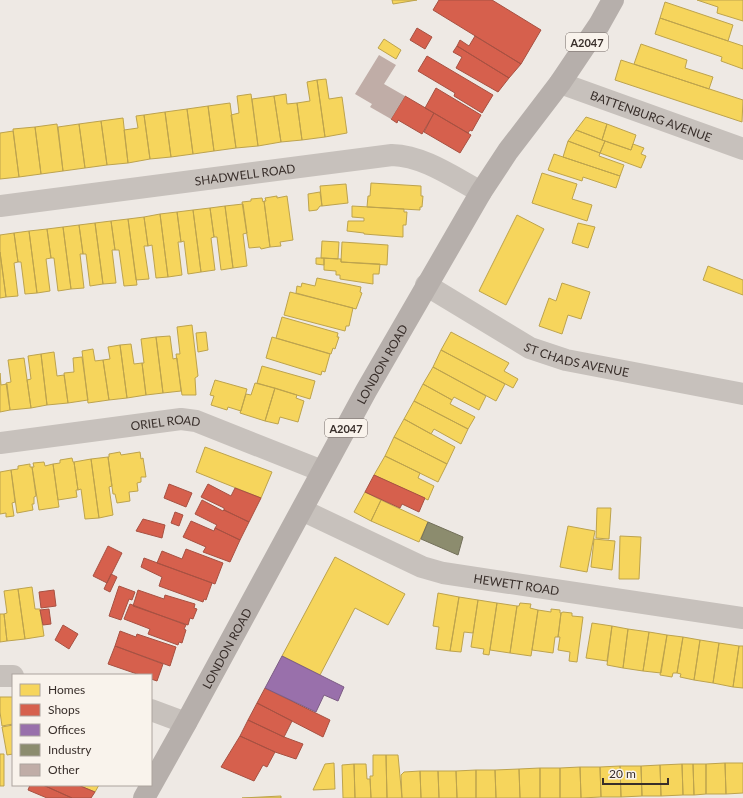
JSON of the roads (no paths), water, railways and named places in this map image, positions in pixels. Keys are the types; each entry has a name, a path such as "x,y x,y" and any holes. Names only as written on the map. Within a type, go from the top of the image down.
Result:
{"main road":[{"name":"LONDON ROAD","path":"152,784 322,471 426,285 481,192 508,151 560,83 614,0"},
{"name":"LONDON ROAD","path":"144,798 151,786"}],"street":[{"name":"BATTENBURG AVENUE","path":"560,83 743,150"},
{"name":"SHADWELL ROAD","path":"0,206 392,155 412,158 424,162 481,192"},
{"name":"ST CHADS AVENUE","path":"426,285 530,348 566,360 743,394"},
{"name":"ORIEL ROAD","path":"0,442 181,419 196,421 322,471"},
{"name":"HEWETT ROAD","path":"302,510 422,567 443,573 743,618"},
{"path":"0,676 12,676"},
{"path":"152,710 186,723"}]}
